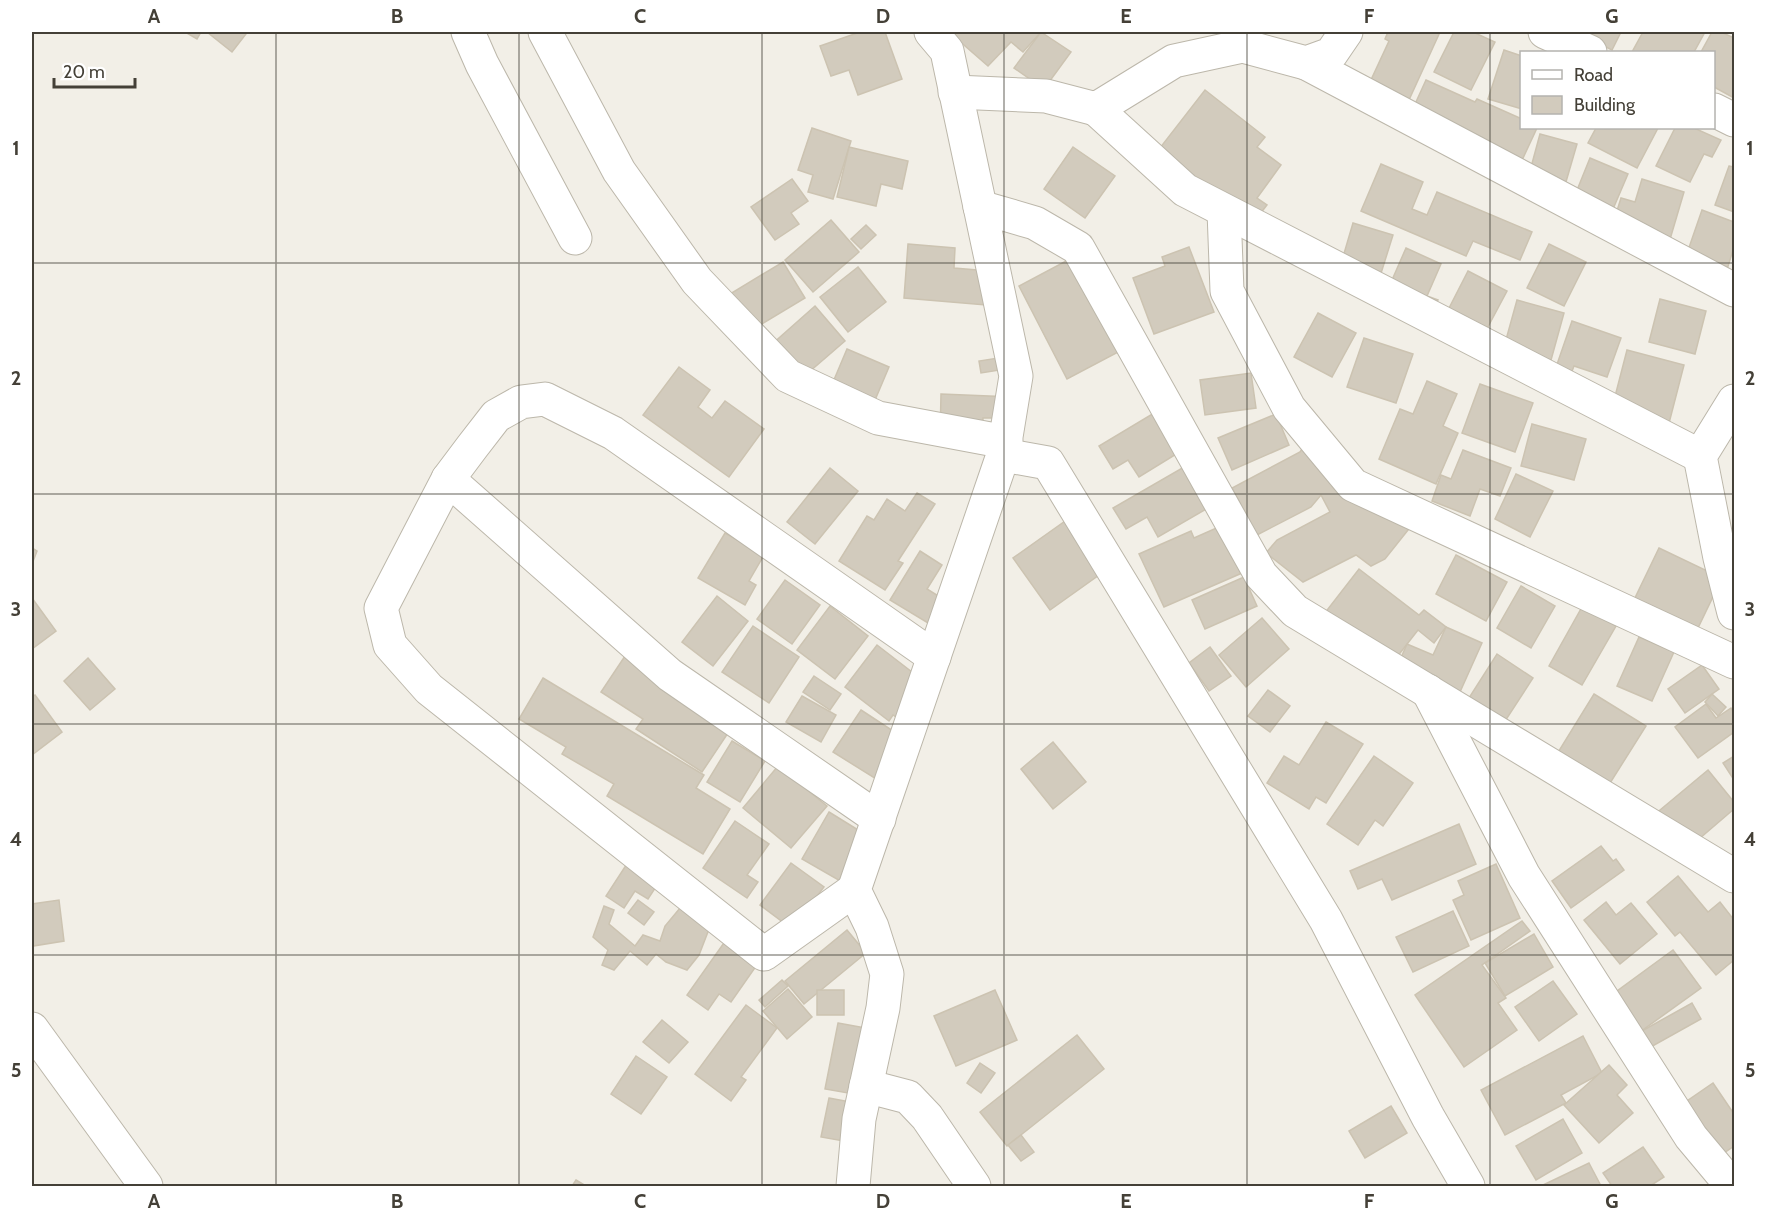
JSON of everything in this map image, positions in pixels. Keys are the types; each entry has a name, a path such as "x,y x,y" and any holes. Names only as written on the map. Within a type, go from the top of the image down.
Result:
{"street":[{"path":"468,32 482,64 575,238"},
{"path":"545,32 619,171 697,281 788,376 878,418 1004,449 1048,463 1326,920 1428,1117 1468,1186"},
{"path":"931,32 947,51 1016,376 1004,449 934,657 855,890 764,954 429,689 390,645 381,608 448,478 496,416 521,402 545,399 613,433 934,657"},
{"path":"1306,63 1330,54 1346,32"},
{"path":"1545,32 1588,51"},
{"path":"1096,109 1174,61 1243,46 1306,63 1734,290"},
{"path":"955,92 1046,96 1096,109 1185,190 1700,456"},
{"path":"1715,111 1734,120"},
{"path":"980,207 1035,223 1078,248 1261,575 1295,611 1734,876"},
{"path":"1224,211 1227,291 1289,408 1353,484 1734,662"},
{"path":"1734,401 1700,456 1720,558 1734,613"},
{"path":"448,478 670,675 879,819"},
{"path":"1428,691 1524,876 1691,1137 1732,1186"},
{"path":"853,1186 859,1119 883,1008 887,974 872,927 855,890"},
{"path":"32,1029 146,1186"},
{"path":"867,1086 908,1097 927,1117 974,1186"}],"building":[{"path":"185,32 201,32 197,39"},
{"path":"207,32 243,32 246,34 232,52"},
{"path":"860,32 885,32 902,79 858,95 849,70 831,76 820,46"},
{"path":"949,32 1041,32 1023,52 1011,42 988,66"},
{"path":"1041,32 1071,52 1044,89 1014,68"},
{"path":"1388,32 1440,32 1403,113 1364,95 1389,41 1385,39"},
{"path":"1454,32 1473,32 1495,42 1471,90 1434,72"},
{"path":"1576,32 1621,32 1612,50"},
{"path":"1643,32 1705,32 1695,51 1633,51"},
{"path":"1712,32 1721,32 1734,38 1734,98 1715,88 1715,51 1702,51"},
{"path":"1504,50 1520,55 1520,108 1488,99"},
{"path":"1426,80 1475,102 1477,99 1520,118 1520,129 1537,129 1517,171 1405,126"},
{"path":"1205,90 1265,137 1257,147 1281,165 1257,198 1267,205 1250,227 1156,153"},
{"path":"812,128 851,141 833,199 808,192 813,175 798,170"},
{"path":"1595,129 1657,129 1637,168 1588,143"},
{"path":"1674,129 1696,129 1721,140 1712,157 1704,154 1690,182 1656,166"},
{"path":"1540,134 1577,144 1563,192 1527,182"},
{"path":"849,147 908,161 902,189 881,184 876,206 837,197"},
{"path":"1073,147 1115,176 1085,218 1044,189"},
{"path":"1590,158 1628,174 1610,216 1573,200"},
{"path":"1381,164 1423,182 1412,209 1427,215 1437,192 1532,232 1520,260 1473,241 1466,256 1361,211"},
{"path":"1729,166 1734,167 1734,212 1715,205"},
{"path":"792,179 808,201 791,213 799,224 775,240 751,207"},
{"path":"1642,179 1684,192 1668,246 1611,230 1621,198 1635,202"},
{"path":"1702,210 1734,222 1734,247 1725,276 1684,262"},
{"path":"831,220 859,252 813,292 785,260"},
{"path":"1353,223 1393,235 1377,286 1338,274"},
{"path":"866,225 876,235 861,249 851,239"},
{"path":"908,244 955,248 954,268 989,271 986,305 904,298"},
{"path":"1549,244 1586,262 1564,306 1527,288"},
{"path":"1189,247 1214,312 1154,334 1133,278 1165,266 1162,257"},
{"path":"1406,248 1441,264 1427,296 1438,300 1431,316 1385,296"},
{"path":"1068,260 1122,350 1067,379 1019,286"},
{"path":"783,262 805,298 752,330 730,294"},
{"path":"858,267 886,302 848,332 820,297"},
{"path":"1468,271 1507,291 1482,338 1444,318"},
{"path":"1660,299 1706,311 1695,354 1649,342"},
{"path":"1517,300 1564,313 1551,360 1504,347"},
{"path":"815,306 845,341 801,379 771,345"},
{"path":"1318,313 1356,333 1332,377 1294,357"},
{"path":"1572,321 1621,338 1607,377 1574,366 1569,379 1554,373"},
{"path":"1364,338 1413,354 1396,403 1347,387"},
{"path":"847,349 889,367 867,419 825,401"},
{"path":"1627,350 1684,365 1668,427 1611,412"},
{"path":"998,358 1000,370 981,373 979,361"},
{"path":"679,367 710,390 698,407 712,418 725,401 764,429 729,477 643,415"},
{"path":"1251,373 1256,408 1205,415 1200,380"},
{"path":"1427,381 1457,394 1443,426 1458,433 1436,484 1379,459 1400,409 1413,414"},
{"path":"1480,384 1533,403 1515,452 1462,433"},
{"path":"941,394 1013,397 1012,418 983,418 982,440 940,439"},
{"path":"1154,413 1178,453 1139,477 1128,460 1113,469 1099,446"},
{"path":"1276,414 1289,445 1232,470 1218,438"},
{"path":"1532,424 1586,439 1574,480 1521,466"},
{"path":"1321,439 1412,525 1385,559 1371,566 1356,555 1303,582 1266,553 1277,540 1330,512 1321,495 1311,507 1257,535 1232,488"},
{"path":"1463,450 1511,468 1500,496 1480,489 1470,516 1432,501 1441,475 1451,479"},
{"path":"1184,467 1208,508 1158,537 1147,517 1126,529 1113,508"},
{"path":"830,468 858,491 815,544 787,522"},
{"path":"1516,474 1553,491 1530,537 1495,519"},
{"path":"917,493 935,504 898,561 903,563 885,590 839,561 867,516 874,520 887,499 905,511"},
{"path":"1068,519 1106,570 1050,610 1013,558"},
{"path":"1221,526 1242,573 1164,607 1139,554 1191,531 1194,538"},
{"path":"725,533 764,555 749,581 756,585 745,605 698,578"},
{"path":"32,548 37,551 32,564"},
{"path":"1659,548 1722,578 1697,630 1634,600"},
{"path":"920,551 942,565 927,589 948,602 933,626 890,600"},
{"path":"1456,555 1507,582 1486,621 1436,594"},
{"path":"1359,569 1419,615 1424,610 1446,627 1434,643 1418,630 1390,666 1324,614"},
{"path":"1244,577 1257,606 1205,629 1192,600"},
{"path":"785,580 820,605 792,644 757,619"},
{"path":"1521,586 1555,606 1531,648 1497,628"},
{"path":"717,596 748,621 713,666 682,642"},
{"path":"32,598 56,631 32,649"},
{"path":"830,606 868,636 835,679 797,650"},
{"path":"1582,607 1616,626 1582,685 1549,666"},
{"path":"1262,618 1289,649 1246,687 1219,655"},
{"path":"753,626 799,657 769,703 722,672"},
{"path":"1446,627 1482,643 1451,712 1389,685 1407,644 1433,655"},
{"path":"1639,637 1674,652 1652,701 1617,686"},
{"path":"877,645 921,679 905,723 893,715 889,721 845,687"},
{"path":"1210,647 1231,676 1209,691 1189,663"},
{"path":"627,653 738,718 702,772 636,729 643,719 601,692"},
{"path":"1497,654 1533,678 1496,735 1460,712"},
{"path":"88,658 115,689 90,710 64,681"},
{"path":"1702,665 1719,689 1685,713 1668,689"},
{"path":"814,676 841,694 830,710 803,692"},
{"path":"543,678 704,775 696,788 730,809 703,854 607,796 614,784 562,754 566,747 519,719"},
{"path":"1268,690 1290,706 1270,732 1248,716"},
{"path":"1594,694 1646,726 1600,799 1549,767"},
{"path":"1712,694 1726,707 1718,716 1705,702"},
{"path":"35,695 62,732 32,755 32,697"},
{"path":"802,696 836,715 821,742 786,722"},
{"path":"1706,704 1716,718 1731,708 1734,713 1734,732 1698,758 1675,727"},
{"path":"861,710 916,746 889,787 833,752"},
{"path":"1326,722 1363,744 1326,803 1316,797 1309,809 1267,783 1284,756 1299,765"},
{"path":"732,741 765,761 740,802 707,782"},
{"path":"1053,742 1086,782 1053,809 1021,769"},
{"path":"1374,756 1413,783 1383,826 1375,820 1358,845 1327,824"},
{"path":"1734,756 1734,780 1723,763"},
{"path":"778,766 827,806 791,848 743,808"},
{"path":"1708,770 1734,802 1734,809 1685,851 1654,815"},
{"path":"829,812 868,836 842,882 802,859"},
{"path":"735,821 769,844 747,875 758,882 747,898 703,868"},
{"path":"1459,824 1476,864 1392,900 1382,879 1358,889 1350,871"},
{"path":"1601,846 1613,861 1616,859 1624,870 1571,908 1552,881"},
{"path":"632,856 663,876 648,899 635,891 624,908 606,896"},
{"path":"791,863 824,887 792,929 760,905"},
{"path":"1496,864 1520,918 1471,940 1453,900 1464,895 1458,881"},
{"path":"1678,876 1708,912 1720,902 1734,920 1734,960 1716,975 1680,932 1675,936 1647,902"},
{"path":"59,900 64,941 33,946 32,904"},
{"path":"638,900 654,912 644,925 628,913"},
{"path":"685,902 711,924 699,955 687,970 666,962 656,954 647,965 630,951 614,970 602,965 608,950 593,937 604,906 614,910 609,924 635,946 643,935 660,941 665,926"},
{"path":"1606,902 1616,915 1631,903 1657,934 1620,964 1584,920"},
{"path":"1453,911 1469,946 1413,972 1396,937"},
{"path":"1522,921 1530,931 1482,965 1506,998 1498,1003 1517,1030 1464,1067 1415,995"},
{"path":"847,930 866,953 804,1004 785,981"},
{"path":"1534,934 1553,967 1505,996 1485,963"},
{"path":"726,940 759,962 731,1002 719,994 708,1010 687,995"},
{"path":"1673,950 1701,988 1640,1032 1613,994"},
{"path":"782,980 788,986 765,1007 759,1000"},
{"path":"1553,981 1577,1014 1539,1041 1515,1007"},
{"path":"788,989 812,1017 787,1039 763,1011"},
{"path":"817,990 844,990 844,1015 817,1015"},
{"path":"995,990 1017,1040 956,1066 934,1016"},
{"path":"1692,1003 1701,1019 1649,1048 1640,1032"},
{"path":"746,1005 777,1028 741,1077 746,1080 731,1101 695,1074"},
{"path":"662,1020 688,1042 669,1063 643,1042"},
{"path":"838,1023 877,1030 865,1096 825,1089"},
{"path":"1077,1035 1104,1069 1007,1146 980,1112"},
{"path":"1583,1036 1602,1073 1561,1095 1566,1103 1505,1135 1481,1090"},
{"path":"636,1056 667,1077 641,1114 611,1094"},
{"path":"980,1063 995,1073 981,1093 967,1083"},
{"path":"1609,1065 1627,1085 1617,1095 1633,1113 1599,1143 1564,1105"},
{"path":"1713,1083 1734,1114 1734,1146 1708,1164 1671,1112"},
{"path":"829,1098 856,1103 849,1142 821,1137"},
{"path":"1391,1106 1407,1133 1365,1158 1349,1131"},
{"path":"1563,1119 1582,1153 1536,1180 1516,1146"},
{"path":"1021,1135 1034,1152 1021,1161 1008,1145"},
{"path":"1643,1147 1664,1177 1650,1186 1612,1186 1603,1173"},
{"path":"1589,1163 1601,1186 1541,1186"},
{"path":"576,1180 586,1186 572,1186"}]}
